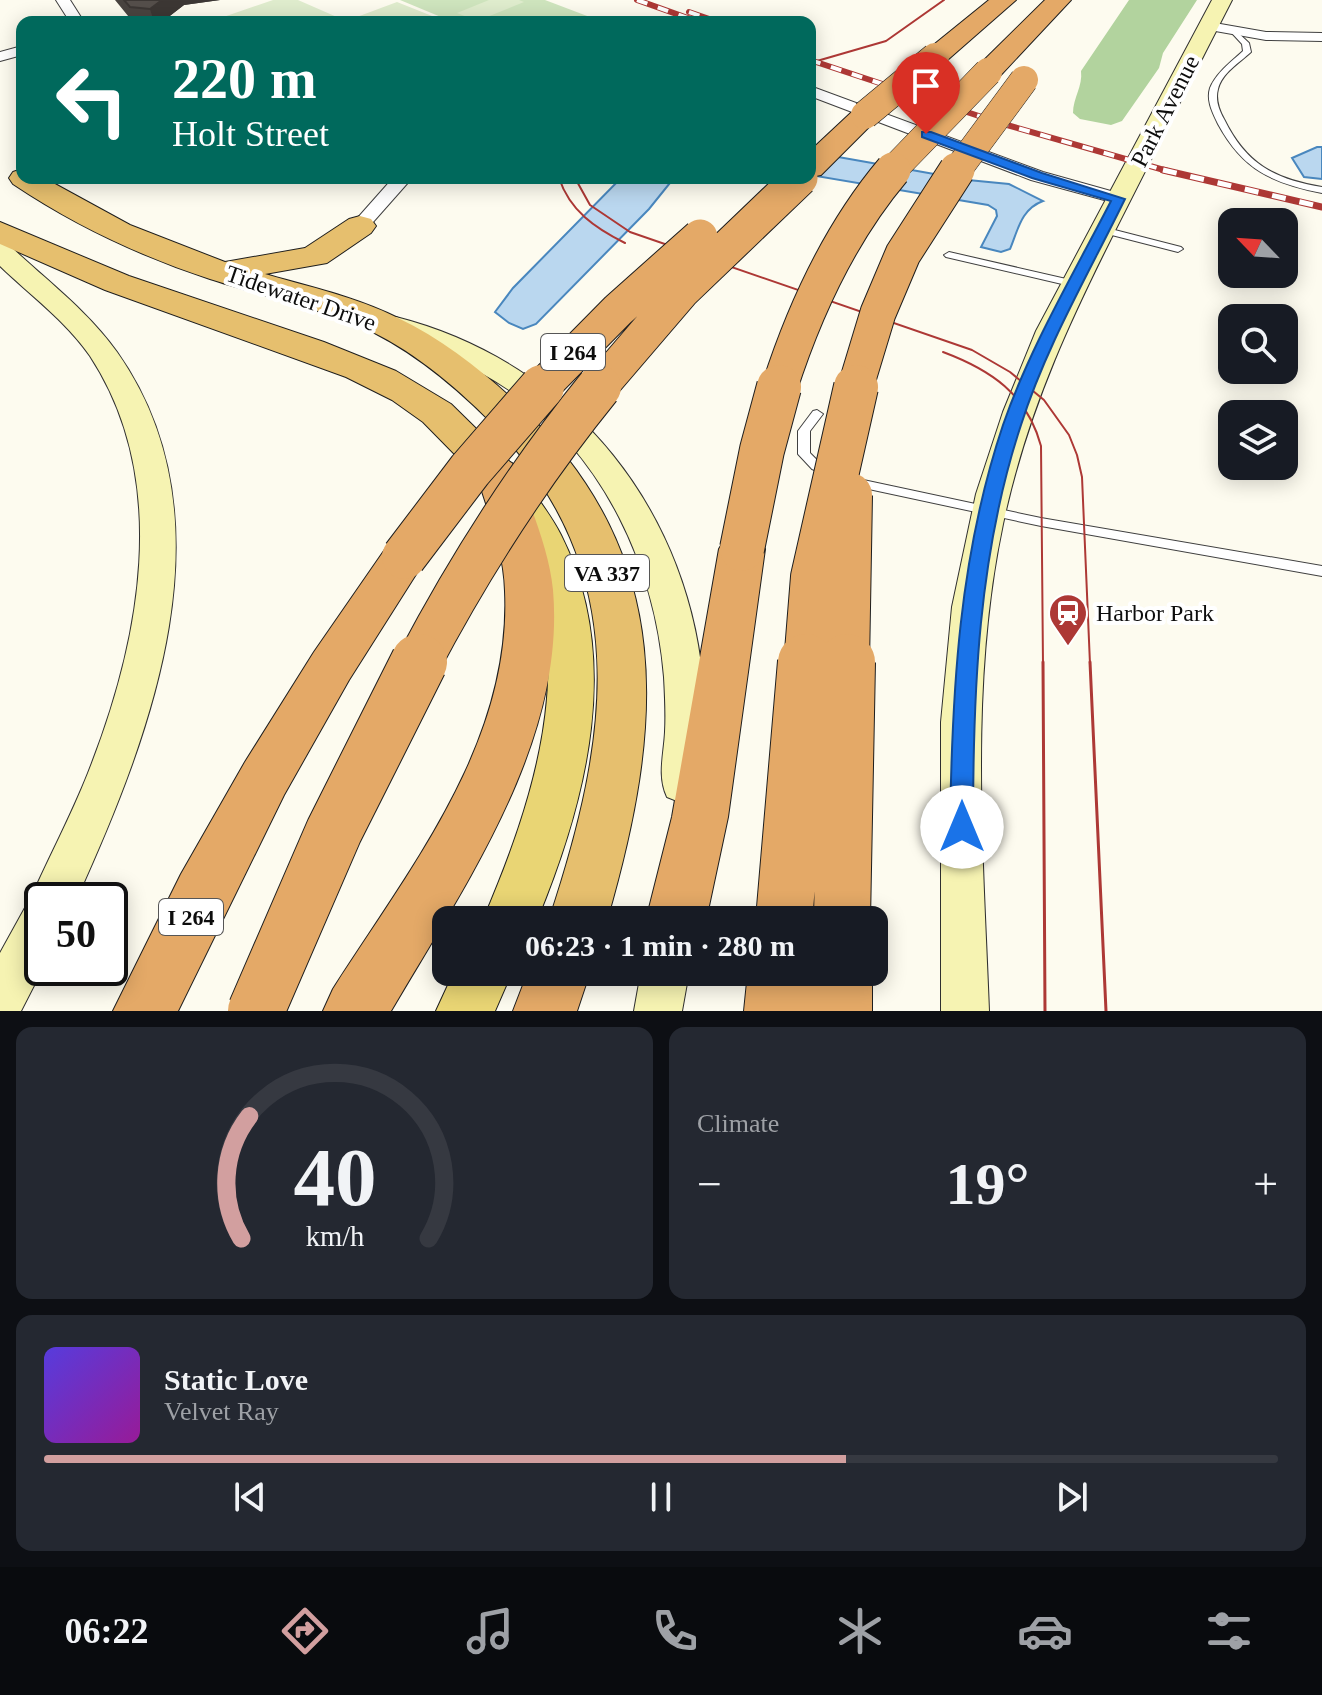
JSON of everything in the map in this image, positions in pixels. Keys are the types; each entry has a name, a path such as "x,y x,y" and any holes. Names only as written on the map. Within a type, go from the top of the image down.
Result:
{"highway":[{"path":"816,162 865,115 1004,0"},
{"path":"679,906 700,817 742,549 768,417 790,348 816,288 842,241 887,177 1059,0"},
{"path":"785,906 813,577 834,407 873,327 903,254 964,159 1082,0"},
{"path":"816,149 865,115"},
{"name":"Tidewater Drive","path":"34,184 70,208 122,234 219,270 363,315 446,365 499,406 563,481 598,544 618,622 624,715 619,772 608,823 582,906"},
{"name":"I 264","path":"145,1011 239,824 306,707 404,557 490,443 572,352 651,277 766,184"},
{"path":"256,1011 338,825 393,715 468,578 517,501 567,429 643,333 709,262 794,184"},
{"path":"219,270 315,256 360,226"},
{"path":"360,226 341,279 363,315"},
{"name":"Tidewater Drive","path":"0,232 95,276 303,347 373,375 428,406 460,433 497,473"},
{"path":"834,407 842,906"},
{"path":"355,1011 480,804 513,727 527,657 529,587 514,523 497,473"},
{"path":"117,1011 239,824"},
{"path":"545,1011 552,986"},
{"path":"776,1011 778,986"},
{"path":"840,1011 841,986"}],"main road":[{"name":"Park Avenue","path":"965,1011 962,718 974,586 988,511 1004,449 1027,384 1075,284 1222,0"},
{"path":"0,251 73,317 107,359 134,413 145,445 156,509 155,599 131,714 100,797 61,882"},
{"path":"363,315 470,354 536,395 575,430 600,459 642,526 663,577 678,634 685,696 684,770 670,906"},
{"name":"Tidewater Drive","path":"497,473 525,507 546,546 561,594 570,653 569,720 558,786 534,862 516,906"},
{"path":"0,1001 24,956"},
{"path":"465,1011 477,986"},
{"path":"531,1011 547,986"},
{"path":"658,1011 662,986"}],"street":[{"path":"1209,26 1277,37 1322,37"},
{"path":"816,93 1037,176 1111,215"},
{"path":"360,226 398,184"}],"lane":[{"path":"1232,30 1245,43 1247,52 1219,80 1212,97 1215,109 1237,150 1263,173 1301,187 1322,190"},
{"path":"1111,215 1178,249"},
{"path":"949,255 1075,284"},
{"path":"834,407 804,431 804,454 816,466 847,481 988,511 1322,571"}],"green space":[{"path":"273,0 298,0 335,16 226,16"},
{"path":"400,0 545,0 587,16 439,16"},
{"path":"489,0 524,2 489,16 457,13"},
{"path":"1129,0 1197,0 1163,53 1159,68 1122,121 1111,125 1080,119 1073,113 1081,71"},
{"path":"397,2 432,16 359,16"}],"water":[{"path":"1322,147 1322,179 1304,177 1292,158"},
{"path":"816,153 968,180 1009,184 1043,201 1025,215 1010,249 1001,252 981,247 997,216 996,210 988,205 816,176"},
{"path":"615,184 669,184 649,209 536,324 523,329 495,312 513,288"}],"building":[{"path":"124,0 162,0 150,9 130,7"}],"tram line":[{"path":"816,61 886,41 944,0"},
{"path":"562,184 585,217 625,243"},
{"path":"578,184 590,205 630,232 972,350 1010,372 1044,400 1069,435 1082,477 1090,664"},
{"path":"943,352 977,367 1005,386 1027,412 1041,446 1043,664"},
{"path":"1043,662 1045,1011"},
{"path":"1090,662 1106,1011"}],"railway":[{"path":"637,0 682,16"},
{"path":"689,12 701,16"},
{"path":"816,62 1000,123 1168,171"},
{"path":"1163,170 1168,171"},
{"path":"1168,171 1322,207"}],"place":[{"name":"Harbor Park","path":"1068,647"}],"route":[{"path":"926,134 1037,176 1119,199 1036,362 1012,424 997,475 980,551 970,623 962,718 962,827"}]}
